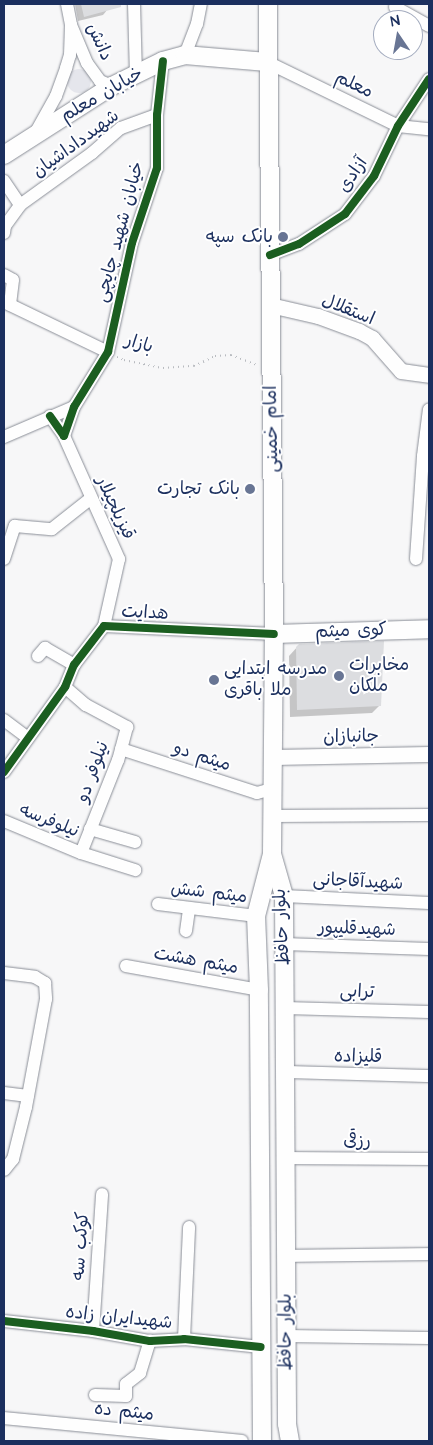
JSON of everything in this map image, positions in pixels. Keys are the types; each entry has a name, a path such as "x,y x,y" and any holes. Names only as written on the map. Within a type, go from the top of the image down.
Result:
{"main road":[{"name":"امام خمینی","path":"268,4 267,62 274,634 272,854"},
{"name":"خیابان معلم","path":"4,155 112,86 163,61 186,55 267,62"},
{"name":"کوی میثم","path":"274,634 429,629"},
{"name":"بلوار حافظ","path":"272,854 284,896 286,1336 287,1424 290,1441"},
{"name":"بلوار حافظ","path":"262,1441 259,990 256,916 272,854"}],"street":[{"name":"دانش","path":"67,4 71,25 90,68 100,81 112,86"},
{"path":"134,4 136,74"},
{"path":"186,55 197,24 201,4"},
{"path":"395,6 429,26"},
{"path":"32,137 52,103 65,70 70,55 71,25"},
{"name":"خیابان شهید چایچی","path":"108,352 132,243 157,168 157,115 163,61"},
{"name":"معلم","path":"267,62 398,126 429,129"},
{"path":"65,70 82,64 90,68"},
{"name":"آزادی","path":"270,255 299,244 345,214 374,176 398,126 429,79"},
{"name":"شهیدداداشیان","path":"4,232 5,226 20,205 92,153 121,128 157,115"},
{"path":"4,181 20,205"},
{"path":"4,275 14,280 7,304"},
{"name":"بازار","path":"7,304 108,352"},
{"name":"استقلال","path":"270,306 318,316 359,331 372,338 401,371 429,375"},
{"path":"64,436 74,407 108,352"},
{"path":"4,437 74,407"},
{"path":"416,559 423,456 429,409"},
{"name":"قیزیلچیلار","path":"50,416 64,436 90,499 119,559 104,626"},
{"path":"4,559 15,526 52,528 90,499"},
{"name":"هدایت","path":"4,772 65,687 74,665 104,626 274,634"},
{"path":"38,656 44,648 74,665"},
{"name":"نیلوفر دو","path":"65,687 86,706 127,728 121,749 81,853"},
{"path":"4,720 28,738"},
{"name":"میثم دو","path":"121,749 257,793 272,789"},
{"name":"جانبازان","path":"273,757 429,754"},
{"path":"272,816 429,815"},
{"name":"نیلوفرسه","path":"4,821 81,853 135,870"},
{"path":"90,829 135,842"},
{"name":"شهیدآقاجانی","path":"284,896 429,903"},
{"name":"میثم شش","path":"158,904 256,916"},
{"path":"186,931 189,909"},
{"name":"شهیدقلیپور","path":"284,944 429,949"},
{"name":"میثم هشت","path":"126,966 259,990"},
{"path":"4,974 35,977 45,983 46,999 28,1096 13,1159 4,1170"},
{"name":"ترابی","path":"285,1008 429,1012"},
{"name":"قلیزاده","path":"285,1072 429,1076"},
{"path":"4,1093 28,1096"},
{"name":"رزقی","path":"285,1158 429,1159"},
{"name":"کوکب سه","path":"93,1331 102,1194"},
{"path":"184,1340 189,1227"},
{"path":"286,1256 429,1254"},
{"name":"شهیدایران زاده","path":"4,1321 93,1331 150,1340 184,1340 261,1347"},
{"path":"286,1336 429,1338"},
{"path":"95,1395 126,1396 126,1384 140,1374 150,1340"},
{"name":"میثم ده","path":"4,1418 242,1441"}],"shaded area":[{"path":"79,69 84,70 90,76 90,86 84,92 79,93 74,92 68,86 67,81 68,76 74,70"}],"building":[{"path":"81,4 121,4 121,7 84,17"},
{"name":"مخابرات ملکان","path":"384,641 381,706 297,710 296,647 299,644"}],"cycle path":[{"path":"50,416 64,436 74,407 108,352 132,243 157,168 157,115 163,61"},
{"path":"270,255 299,244 345,214 374,176 398,126 429,79"},
{"path":"4,772 65,687 74,665 104,626 274,634"},
{"path":"4,1321 93,1331 150,1341 184,1339 261,1347"}],"place":[{"name":"بانک سپه","path":"283,237"},
{"name":"بانک تجارت","path":"250,489"},
{"name":"مخابرات ملکان","path":"339,676"},
{"name":"مدرسه ابتدایی ملا باقری","path":"214,680"}]}
